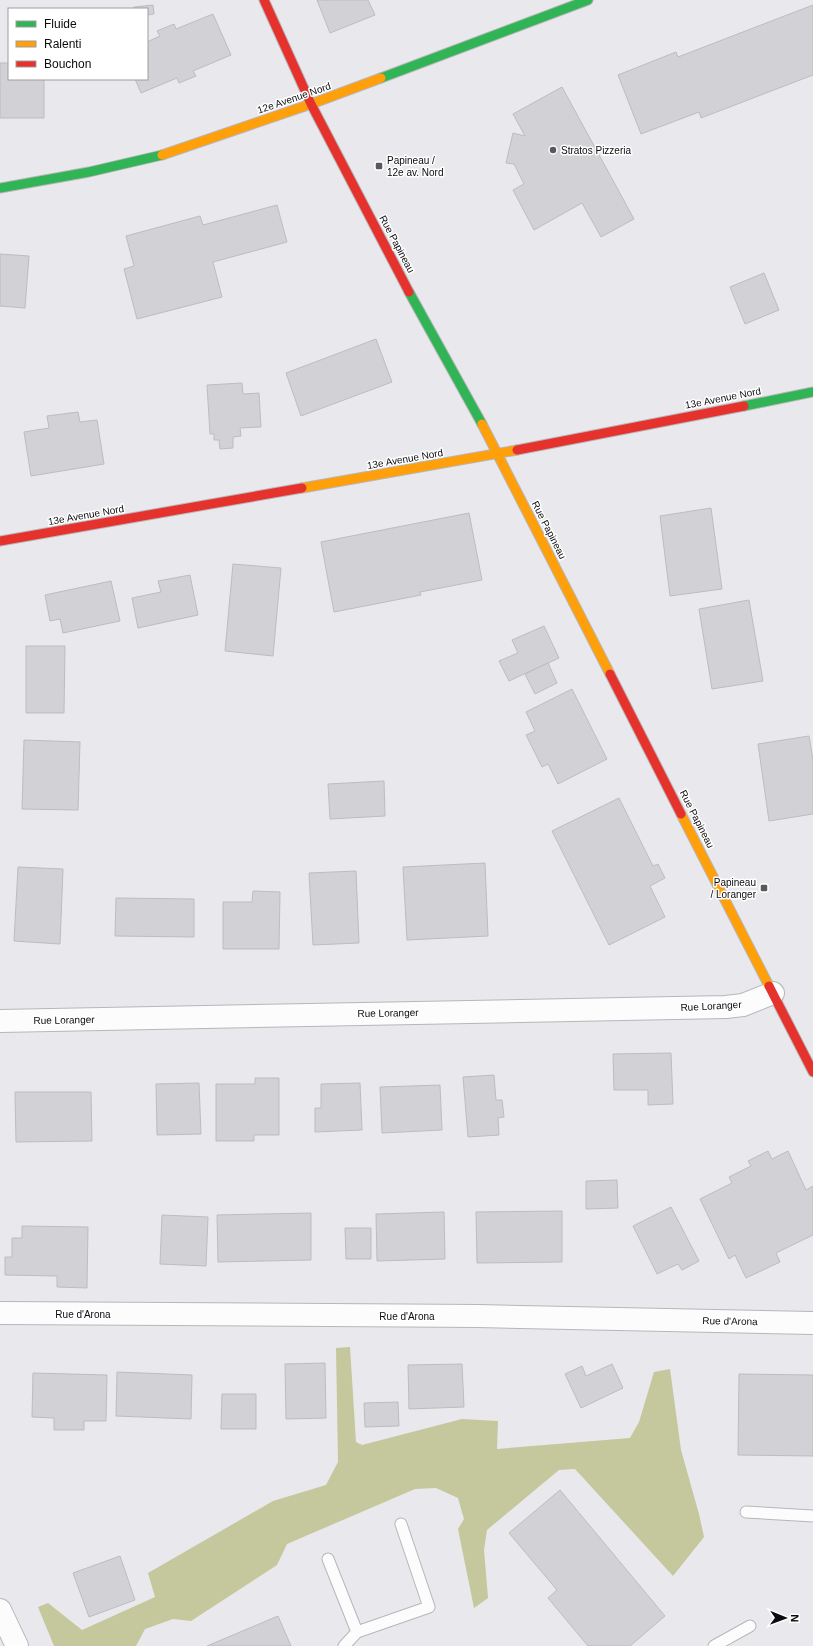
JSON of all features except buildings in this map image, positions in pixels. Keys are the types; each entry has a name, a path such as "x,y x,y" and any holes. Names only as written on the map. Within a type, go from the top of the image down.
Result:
{"main road":[{"name":"Rue Papineau","path":"264,0 311,104 408,288 468,396 813,1072"},
{"name":"12e Avenue Nord","path":"0,188 89,172 169,153 311,104 588,0"},
{"name":"13e Avenue Nord","path":"0,541 498,454 813,392"}],"street":[{"name":"Rue Loranger","path":"0,1021 726,1007 743,1005 773,994"},
{"name":"Rue d'Arona","path":"0,1313 478,1316 813,1323"},
{"path":"0,1610 17,1646"}],"lane":[{"path":"746,1512 813,1516"},
{"path":"344,1646 357,1632 429,1607 401,1524"},
{"path":"328,1559 357,1632"},
{"path":"714,1646 750,1626"}],"green space":[{"path":"350,1347 356,1442 362,1445 462,1419 498,1421 497,1449 630,1438 639,1422 654,1372 670,1369 681,1450 704,1537 673,1576 575,1469 559,1470 487,1530 484,1550 488,1598 474,1608 458,1529 464,1519 458,1498 436,1488 415,1489 287,1544 277,1565 191,1621 173,1619 145,1629 136,1646 54,1646 38,1607 48,1603 82,1630 155,1597 148,1573 273,1501 326,1485 338,1462 336,1348"}],"traffic: fast":[{"path":"381,78 588,0"},
{"path":"0,188 89,172 162,155"},
{"path":"409,292 482,424"},
{"path":"744,406 813,392"}],"traffic: slow":[{"path":"162,155 311,104 381,78"},
{"path":"482,424 610,674"},
{"path":"302,488 517,450"},
{"path":"681,814 769,986"}],"traffic: jam":[{"path":"264,0 311,104 409,292"},
{"path":"517,450 744,406"},
{"path":"0,541 302,488"},
{"path":"610,674 681,814"},
{"path":"769,986 813,1072"}],"place":[{"name":"Stratos Pizzeria","path":"553,150"},
{"name":"Papineau / 12e av. Nord","path":"379,166"},
{"name":"Papineau / Loranger","path":"764,888"}]}
